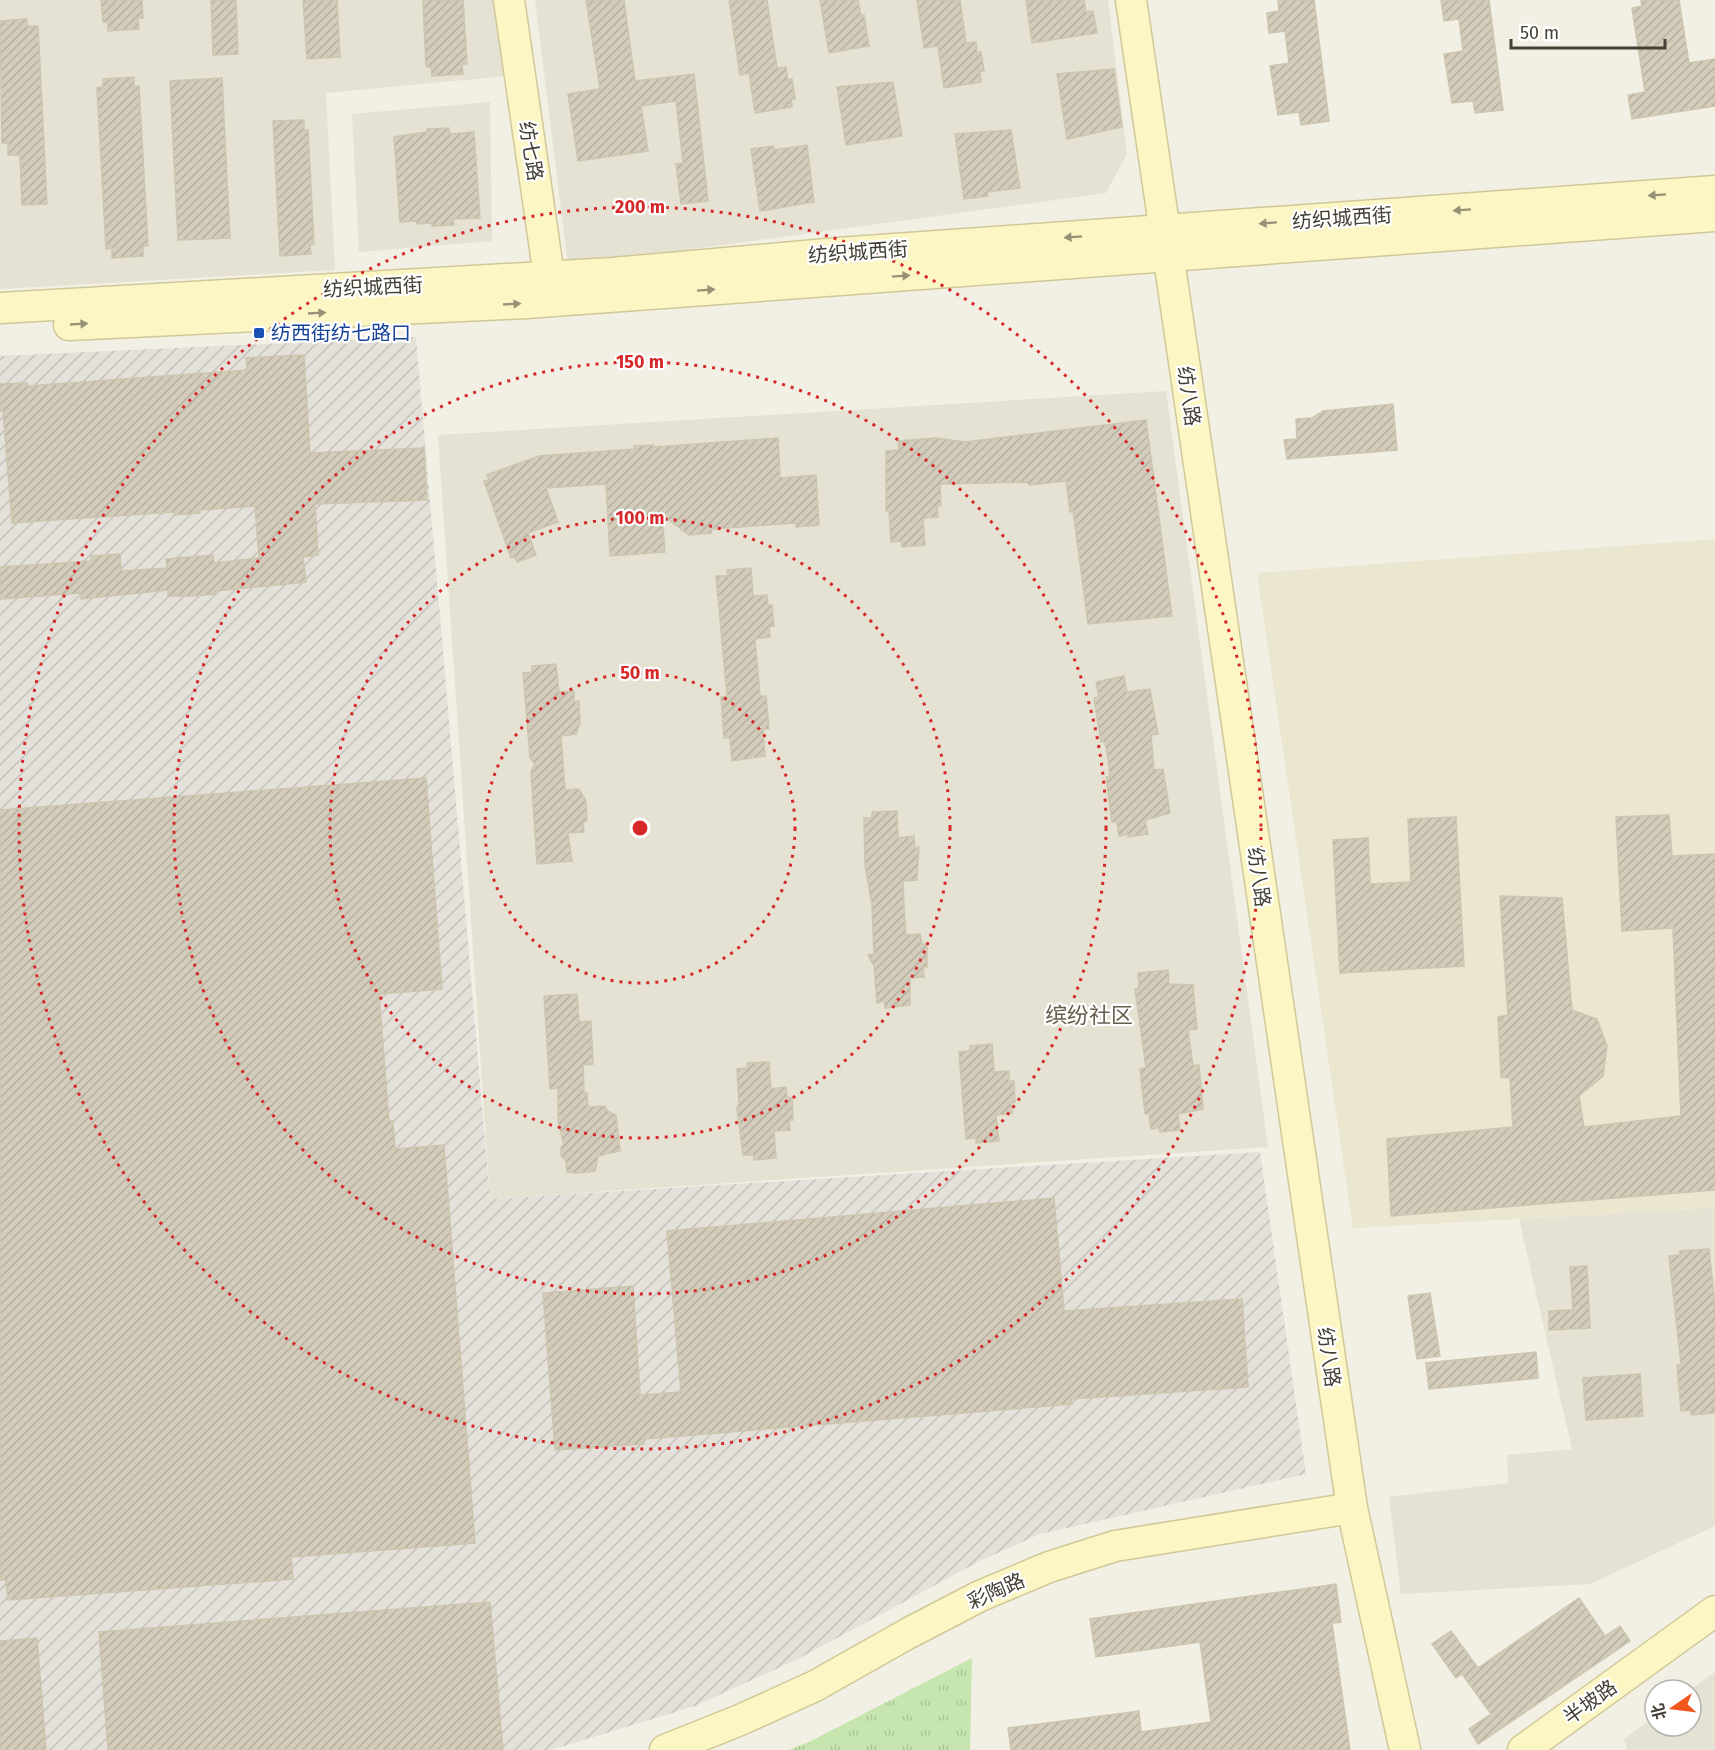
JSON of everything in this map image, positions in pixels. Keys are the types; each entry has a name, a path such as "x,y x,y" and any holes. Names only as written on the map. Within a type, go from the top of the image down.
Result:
{"street":[{"name":"纺七路","path":"509,0 551,289"},
{"name":"纺八路","path":"1131,0 1352,1508 1405,1750"},
{"name":"纺织城西街","path":"0,328 1166,243 1715,191"},
{"name":"纺织城西街","path":"1166,243 1715,216"},
{"name":"纺织城西街","path":"0,308 551,289"},
{"name":"彩陶路","path":"665,1750 740,1720 815,1686 980,1596 1049,1567 1115,1546 1352,1508"},
{"name":"半坡路","path":"1523,1750 1715,1611"}],"shaded area":[{"path":"0,0 494,0 507,76 326,93 335,270 0,289"},
{"path":"535,0 1108,0 1127,154 1106,193 568,266"},
{"path":"490,102 492,241 359,252 352,114"},
{"path":"416,337 490,1199 1260,1152 1306,1474 1040,1534 980,1561 798,1659 695,1706 551,1750 0,1750 0,356"},
{"path":"1166,391 1268,1147 490,1199 438,435"},
{"path":"1715,539 1715,1208 1353,1228 1257,573"},
{"path":"1715,1208 1715,1526 1590,1584 1401,1594 1389,1497 1508,1483 1507,1455 1572,1449 1519,1219"},
{"path":"1715,1672 1715,1750 1627,1750 1624,1739 1643,1725 1643,1738 1703,1738 1703,1681"}],"green space":[{"path":"972,1658 970,1750 789,1750 811,1741"}],"building":[{"path":"101,0 142,0 143,18 138,18 139,29 108,31 108,22 103,22"},
{"path":"211,0 236,0 238,54 213,55"},
{"path":"303,0 337,0 340,57 307,59"},
{"path":"423,0 463,0 467,64 462,64 463,74 432,76 431,67 426,67"},
{"path":"586,0 624,0 635,81 694,74 708,201 681,204 676,164 683,163 676,101 641,106 648,151 578,161 568,94 600,89"},
{"path":"729,0 767,0 777,68 786,67 788,80 792,79 795,99 791,99 792,107 755,113 749,73 740,75"},
{"path":"820,0 858,0 861,16 864,15 869,46 829,53"},
{"path":"917,0 960,0 966,43 976,42 977,53 981,52 984,71 980,71 981,82 944,88 938,46 924,48"},
{"path":"1026,0 1084,0 1086,12 1093,11 1097,33 1032,43"},
{"path":"1278,0 1314,0 1329,121 1301,125 1299,112 1278,115 1270,66 1289,63 1285,31 1269,33 1267,13 1279,11"},
{"path":"1441,0 1489,0 1503,110 1475,113 1473,101 1452,103 1444,54 1463,51 1459,19 1444,21"},
{"path":"1641,0 1679,0 1689,63 1715,59 1715,106 1632,119 1628,95 1645,92 1632,8 1642,6"},
{"path":"27,19 27,26 38,26 47,204 22,205 20,155 8,155 8,143 2,143 0,21"},
{"path":"1114,69 1122,127 1067,139 1057,74"},
{"path":"134,77 134,87 139,86 148,246 143,246 143,256 112,258 112,248 106,249 97,88 103,87 103,79"},
{"path":"222,78 230,238 178,240 170,81"},
{"path":"893,82 902,136 846,145 837,87"},
{"path":"304,120 304,130 308,130 314,244 310,245 311,254 280,256 273,121"},
{"path":"449,128 450,134 474,132 480,218 453,219 454,225 432,226 432,223 417,224 416,221 400,222 394,137 427,132 427,129"},
{"path":"1011,130 1020,188 987,192 988,196 964,199 955,134"},
{"path":"807,145 814,202 760,211 751,149 774,146 774,150"},
{"path":"304,355 310,453 424,448 427,500 315,504 318,555 303,557 306,582 215,591 215,594 194,596 168,596 168,590 81,599 81,593 0,599 0,567 91,561 91,556 120,554 121,571 167,568 166,559 213,555 214,563 259,558 255,506 200,510 200,513 174,515 174,512 12,523 3,411 0,411 0,384 27,383 27,386 247,370 246,358"},
{"path":"1393,404 1397,450 1287,459 1284,440 1297,439 1296,419 1312,418 1323,411"},
{"path":"1146,420 1172,616 1088,624 1073,511 1070,512 1066,481 1030,485 1026,482 940,484 941,506 937,506 938,517 923,518 925,545 902,547 901,541 891,542 889,511 886,511 886,451 899,450 898,441 936,438 965,442"},
{"path":"778,438 780,478 816,475 819,525 796,527 796,523 712,529 711,533 689,535 662,515 665,552 610,556 606,484 546,488 558,522 528,533 536,555 517,562 515,557 511,558 484,481 489,480 487,475 539,456 635,449 634,446 653,445 654,447"},
{"path":"751,568 753,596 767,595 768,605 772,605 774,626 769,627 770,637 755,639 760,696 766,696 769,729 763,729 765,756 732,761 730,738 724,738 721,697 727,696 716,576 728,576 727,570"},
{"path":"556,664 559,692 574,691 574,702 579,701 580,723 576,734 561,736 565,790 579,789 586,801 587,821 583,822 584,832 568,833 572,861 537,864 531,772 535,764 530,758 523,673 532,672 532,666"},
{"path":"1124,676 1127,692 1150,689 1158,734 1151,735 1154,770 1163,769 1170,813 1145,820 1148,834 1128,837 1128,834 1119,836 1117,822 1112,822 1106,777 1110,777 1108,759 1105,742 1101,742 1094,698 1099,697 1096,682"},
{"path":"426,778 442,989 379,994 389,1121 393,1121 395,1149 444,1145 475,1543 291,1557 293,1579 8,1600 6,1580 0,1580 0,810"},
{"path":"897,811 898,838 914,836 915,848 919,847 917,880 903,881 904,908 906,935 920,934 922,944 927,944 927,967 923,967 924,977 910,978 910,1005 885,1008 884,1001 877,1003 874,966 868,955 874,954 872,905 865,865 864,818 872,818 872,812"},
{"path":"1669,815 1672,856 1715,854 1715,1190 1391,1216 1387,1139 1513,1127 1510,1078 1501,1077 1498,1017 1508,1015 1500,896 1562,898 1572,1010 1597,1019 1607,1046 1603,1076 1579,1096 1584,1127 1681,1116 1673,928 1622,931 1616,817"},
{"path":"1456,817 1464,966 1340,973 1333,840 1368,838 1370,884 1411,882 1408,819"},
{"path":"1168,970 1169,984 1193,985 1197,1029 1188,1030 1193,1065 1199,1065 1203,1109 1178,1114 1180,1130 1160,1132 1159,1128 1151,1129 1149,1114 1145,1114 1140,1069 1146,1068 1135,989 1139,988 1138,973"},
{"path":"577,994 579,1022 591,1021 593,1064 583,1065 584,1092 587,1093 588,1107 605,1106 607,1111 616,1115 620,1151 598,1156 595,1171 578,1173 567,1172 566,1161 561,1156 561,1147 564,1145 558,1121 558,1088 550,1089 544,996"},
{"path":"992,1044 994,1072 1009,1071 1009,1081 1014,1081 1015,1102 1011,1103 1012,1113 996,1115 999,1141 976,1143 976,1138 966,1139 959,1052 970,1051 970,1046"},
{"path":"769,1062 771,1089 786,1087 787,1097 792,1098 793,1120 789,1120 790,1130 774,1131 776,1158 754,1160 753,1155 743,1155 737,1108 739,1104 737,1069 748,1068 747,1063"},
{"path":"1054,1198 1064,1311 1242,1299 1248,1387 1071,1399 1072,1404 644,1439 644,1444 555,1450 543,1293 633,1286 640,1395 681,1392 667,1231"},
{"path":"1709,1249 1715,1305 1715,1413 1691,1415 1691,1410 1681,1411 1677,1365 1681,1364 1669,1256 1680,1255 1680,1251"},
{"path":"1587,1266 1590,1328 1549,1330 1549,1311 1573,1310 1570,1267"},
{"path":"1430,1293 1440,1356 1417,1359 1408,1296"},
{"path":"1536,1352 1538,1378 1429,1389 1426,1363"},
{"path":"1640,1374 1643,1416 1586,1420 1583,1378"},
{"path":"1336,1584 1341,1622 1332,1623 1350,1750 1011,1750 1008,1728 1139,1711 1141,1732 1211,1722 1200,1642 1096,1657 1090,1619"},
{"path":"1579,1598 1605,1636 1620,1626 1630,1641 1478,1744 1469,1729 1491,1714 1462,1674 1456,1678 1432,1644 1451,1631 1478,1668"},
{"path":"490,1602 503,1750 108,1750 99,1632"},
{"path":"37,1638 46,1750 0,1750 0,1641"}],"place":[{"name":"纺西街纺七路口","path":"259,333"}],"district":[{"name":"缤纷社区","path":"1089,1015"}]}
